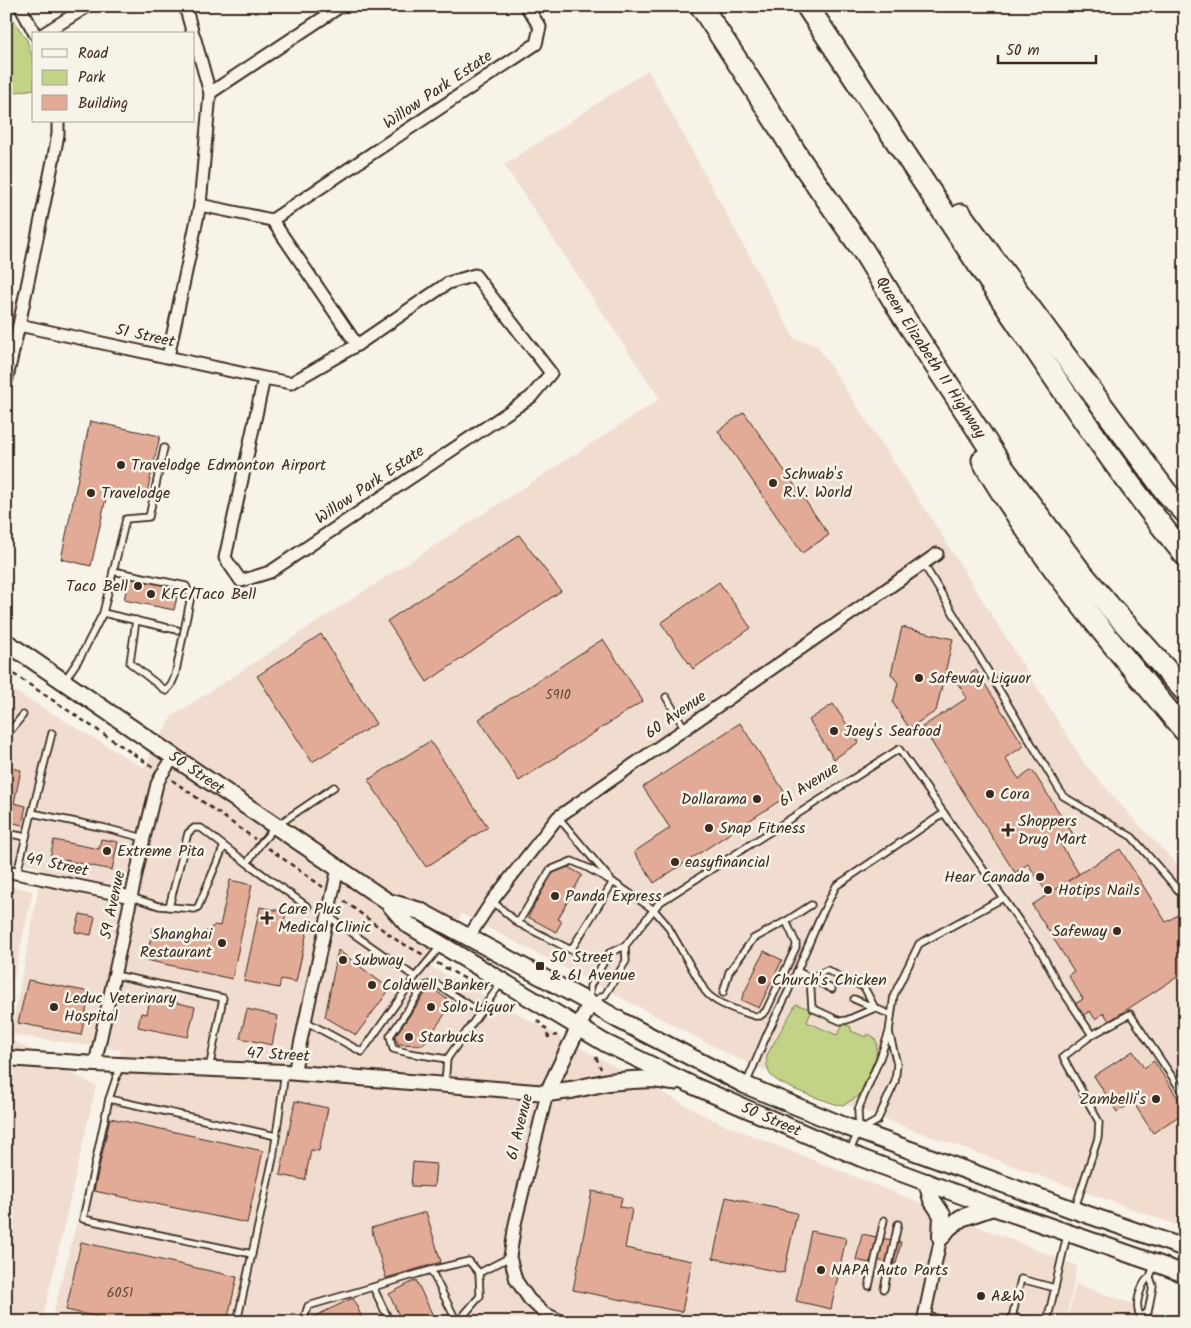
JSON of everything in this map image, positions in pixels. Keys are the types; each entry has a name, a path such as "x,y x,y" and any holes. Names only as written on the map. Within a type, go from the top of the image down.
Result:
{"highway":[{"name":"Queen Elizabeth II Highway","path":"701,6 802,163 864,252 907,322 1003,468 1079,570 1185,691"},
{"path":"807,6 1166,492 1185,512"},
{"path":"807,6 1084,422 1162,527 1185,554"},
{"path":"907,322 993,480 1040,551 1096,624 1185,731"}],"main road":[{"name":"50 Street","path":"6,642 388,902 408,924 442,945 497,988 694,1086 848,1153 1068,1233 1152,1270 1185,1274"},
{"name":"50 Street","path":"388,902 420,911 619,1020 745,1085 821,1118 1074,1210 1185,1248"},
{"path":"547,1093 608,1082 654,1079 694,1086"},
{"path":"941,1237 942,1215 948,1190 976,1174"},
{"path":"927,1182 932,1200 942,1215"},
{"path":"941,1237 961,1218 993,1207"}],"street":[{"path":"20,6 34,32"},
{"path":"46,32 88,6"},
{"path":"185,6 192,32"},
{"path":"210,93 341,6"},
{"name":"Willow Park Estate","path":"272,220 536,44 540,27 526,6"},
{"path":"168,357 200,205 210,93 195,42"},
{"path":"6,382 20,325 54,156 58,122"},
{"path":"200,205 272,220 357,345"},
{"name":"Willow Park Estate","path":"475,275 551,373 530,397 294,556 270,572 241,581 225,558 264,378 291,383 357,345 448,282 475,275"},
{"name":"51 Street","path":"20,325 264,378"},
{"name":"60 Avenue","path":"468,938 492,901 558,817 937,554"},
{"name":"59 Avenue","path":"95,1064 157,784 174,757"},
{"path":"289,1072 305,1021 338,868"},
{"name":"49 Street","path":"12,872 131,897"},
{"name":"61 Avenue","path":"511,1263 514,1224 547,1093 590,1003"},
{"name":"47 Street","path":"6,1058 95,1064 289,1072 547,1093"},
{"path":"923,1318 941,1237"},
{"path":"511,1263 516,1280 529,1299 544,1313 563,1322"}],"lane":[{"path":"64,681 81,656 103,613 126,519 149,517 164,448"},
{"path":"924,563 1063,796 1132,837 1185,898"},
{"path":"113,571 186,586 192,596 175,676 166,691 130,663 136,620"},
{"path":"103,613 177,630"},
{"path":"666,697 685,729"},
{"path":"6,736 23,714"},
{"path":"12,872 26,837 52,733"},
{"name":"61 Avenue","path":"625,946 626,961 622,968 605,995 590,1003 590,986 610,953 625,946 659,903 899,748 944,813"},
{"path":"247,863 276,826 334,787"},
{"path":"32,813 144,838"},
{"path":"745,1085 836,886 944,813 1041,952 1058,984 1092,1035"},
{"path":"558,817 613,882"},
{"path":"169,907 188,833 194,828 201,828 308,907"},
{"path":"6,832 26,837"},
{"path":"131,897 159,906 196,909 224,846"},
{"path":"518,923 550,870 572,861 613,882 654,910 667,925 710,997 722,1004 755,1016 760,1016 766,1011 796,947 786,921"},
{"path":"492,901 518,923 571,950 613,882"},
{"path":"848,1153 859,1131 858,1110 889,1032 894,995 919,944 1003,898"},
{"path":"723,993 729,972 753,939 811,905"},
{"path":"328,916 415,977"},
{"path":"305,1021 362,1052 415,977 442,945"},
{"path":"810,978 827,970 838,976"},
{"path":"797,971 832,989"},
{"path":"114,975 223,998 209,1069"},
{"path":"810,978 812,1008 840,1021 875,1008"},
{"path":"447,1059 409,1053 393,1048 390,1036 424,986 435,983 480,1012"},
{"path":"860,985 864,987 875,1008"},
{"path":"445,1085 447,1059 497,988"},
{"path":"854,999 891,1015"},
{"path":"1074,1210 1098,1138 1100,1122 1063,1056 1092,1035 1130,1014 1185,1096"},
{"path":"859,1131 878,1121 895,1082 897,1064 889,1032"},
{"path":"120,1065 109,1099 83,1219 252,1254"},
{"path":"237,1322 289,1072"},
{"path":"109,1099 276,1136"},
{"path":"869,1286 884,1220"},
{"path":"884,1289 898,1224"},
{"path":"1047,1322 1068,1233"},
{"path":"303,1322 308,1306 431,1270 469,1261 479,1273 480,1296 458,1322 431,1270"},
{"path":"479,1273 511,1263"},
{"path":"1152,1270 1153,1286 1148,1312 1140,1319 1137,1308 1142,1285 1152,1270"},
{"path":"1032,1322 1012,1320 1021,1279 1054,1288"},
{"path":"373,1287 390,1322"},
{"path":"923,1318 952,1322"}],"path":[{"path":"6,669 162,774 398,941 430,959 497,988"},
{"path":"534,1018 546,1029 548,1038 557,1035"},
{"path":"596,1056 601,1071"}],"shaded area":[{"path":"648,70 794,338 817,346 936,526 1085,764 1140,826 1185,872 1185,1228 905,1127 845,1104 732,1056 462,914 428,965 713,1120 1077,1266 1066,1322 51,1322 121,1050 11,1035 42,868 6,860 6,686 144,768 172,716 660,399 504,165"},
{"path":"6,885 33,891 6,1012"},
{"path":"6,1037 96,1086 42,1322 6,1322"},
{"path":"1076,1284 1185,1322 1067,1322"}],"green space":[{"path":"6,10 27,40 32,56 32,89 6,94"},
{"path":"796,1004 812,1010 807,1022 837,1035 843,1024 851,1027 851,1031 866,1037 868,1034 874,1037 877,1043 876,1057 859,1096 843,1105 835,1104 781,1083 770,1074 767,1065 767,1055"}],"building":[{"name":"Schwab's R.V. World","path":"744,412 829,535 802,553 718,431"},
{"name":"Travelodge","path":"90,421 160,436 146,497 108,489 91,566 61,559"},
{"path":"519,535 561,591 427,682 387,621"},
{"name":"KFC/Taco Bell","path":"129,577 179,589 174,610 124,600"},
{"path":"719,582 751,628 693,669 661,623"},
{"name":"Safeway Liquor","path":"902,627 953,639 936,711 909,728 893,703 898,683 891,674"},
{"path":"321,634 376,724 312,762 257,676"},
{"path":"603,639 643,701 519,781 479,719"},
{"path":"976,670 1024,746 1005,758 1019,779 1032,770 1073,834 1060,843 1079,874 1048,894 1028,864 1015,873 922,727 967,698 957,682"},
{"name":"Joey's Seafood","path":"833,704 859,742 834,759 809,720"},
{"path":"740,723 787,796 654,883 634,852 670,828 643,787"},
{"path":"430,741 488,827 426,867 368,780"},
{"path":"6,767 21,770 14,803 26,806 22,825 6,821"},
{"path":"101,839 118,842 112,870 50,857 54,840 99,849"},
{"name":"Safeway","path":"1120,849 1166,922 1179,914 1185,924 1185,939 1177,944 1185,956 1185,972 1109,1021 1104,1013 1095,1019 1090,1011 1082,1016 1075,1004 1083,999 1068,975 1074,971 1032,905"},
{"name":"Panda Express","path":"568,867 582,875 558,919 562,921 556,932 528,917 552,873"},
{"path":"230,880 252,885 232,979 146,960 153,928 206,939 204,933 215,925 220,926"},
{"path":"260,907 286,912 284,922 308,927 296,982 281,979 279,988 244,981"},
{"path":"80,914 95,917 91,935 75,932"},
{"path":"338,950 390,989 356,1035 325,1017"},
{"name":"Church's Chicken","path":"764,951 782,960 759,1008 741,1000"},
{"name":"Leduc Veterinary Hospital","path":"28,980 90,992 81,1035 18,1023"},
{"path":"430,987 453,1003 423,1045 398,1044 395,1036"},
{"path":"151,994 166,997 166,1000 195,1007 188,1037 138,1027 141,1013 147,1014"},
{"path":"247,1009 278,1016 272,1045 240,1038"},
{"path":"1133,1051 1144,1068 1154,1061 1185,1109 1185,1112 1153,1133 1133,1102 1117,1112 1094,1076"},
{"path":"295,1101 328,1108 319,1151 311,1150 305,1180 280,1175"},
{"path":"110,1118 263,1151 247,1223 94,1191"},
{"path":"413,1162 436,1164 434,1187 411,1186"},
{"path":"592,1191 622,1197 620,1207 632,1209 625,1248 692,1261 682,1312 573,1290"},
{"path":"726,1197 797,1213 784,1273 713,1258"},
{"path":"426,1212 441,1262 386,1278 371,1228"},
{"name":"NAPA Auto Parts","path":"811,1231 846,1238 831,1309 796,1301"},
{"path":"862,1234 901,1242 896,1264 871,1259 869,1263 856,1260"},
{"path":"81,1242 237,1277 227,1322 121,1322 66,1310"},
{"path":"416,1280 436,1322 402,1322 389,1294"},
{"path":"353,1298 364,1322 313,1322 311,1318"}],"place":[{"name":"Travelodge Edmonton Airport","path":"121,465"},
{"name":"Schwab's R.V. World","path":"773,483"},
{"name":"Travelodge","path":"91,493"},
{"name":"Taco Bell","path":"138,586"},
{"name":"KFC/Taco Bell","path":"151,594"},
{"name":"Safeway Liquor","path":"919,678"},
{"name":"Joey's Seafood","path":"834,731"},
{"name":"Cora","path":"990,794"},
{"name":"Dollarama","path":"757,799"},
{"name":"Snap Fitness","path":"709,828"},
{"name":"Shoppers Drug Mart","path":"1008,830"},
{"name":"Extreme Pita","path":"107,851"},
{"name":"easyfinancial","path":"675,862"},
{"name":"Hear Canada","path":"1040,877"},
{"name":"Hotips Nails","path":"1048,890"},
{"name":"Panda Express","path":"555,896"},
{"name":"Care Plus Medical Clinic","path":"267,918"},
{"name":"Safeway","path":"1117,931"},
{"name":"Shanghai Restaurant","path":"222,943"},
{"name":"Subway","path":"343,960"},
{"name":"50 Street & 61 Avenue","path":"540,966"},
{"name":"Church's Chicken","path":"762,980"},
{"name":"Coldwell Banker","path":"372,985"},
{"name":"Leduc Veterinary Hospital","path":"54,1007"},
{"name":"Solo Liquor","path":"431,1007"},
{"name":"Starbucks","path":"409,1037"},
{"name":"Zambelli's","path":"1156,1099"},
{"name":"NAPA Auto Parts","path":"821,1270"},
{"name":"A&W","path":"981,1296"}]}
